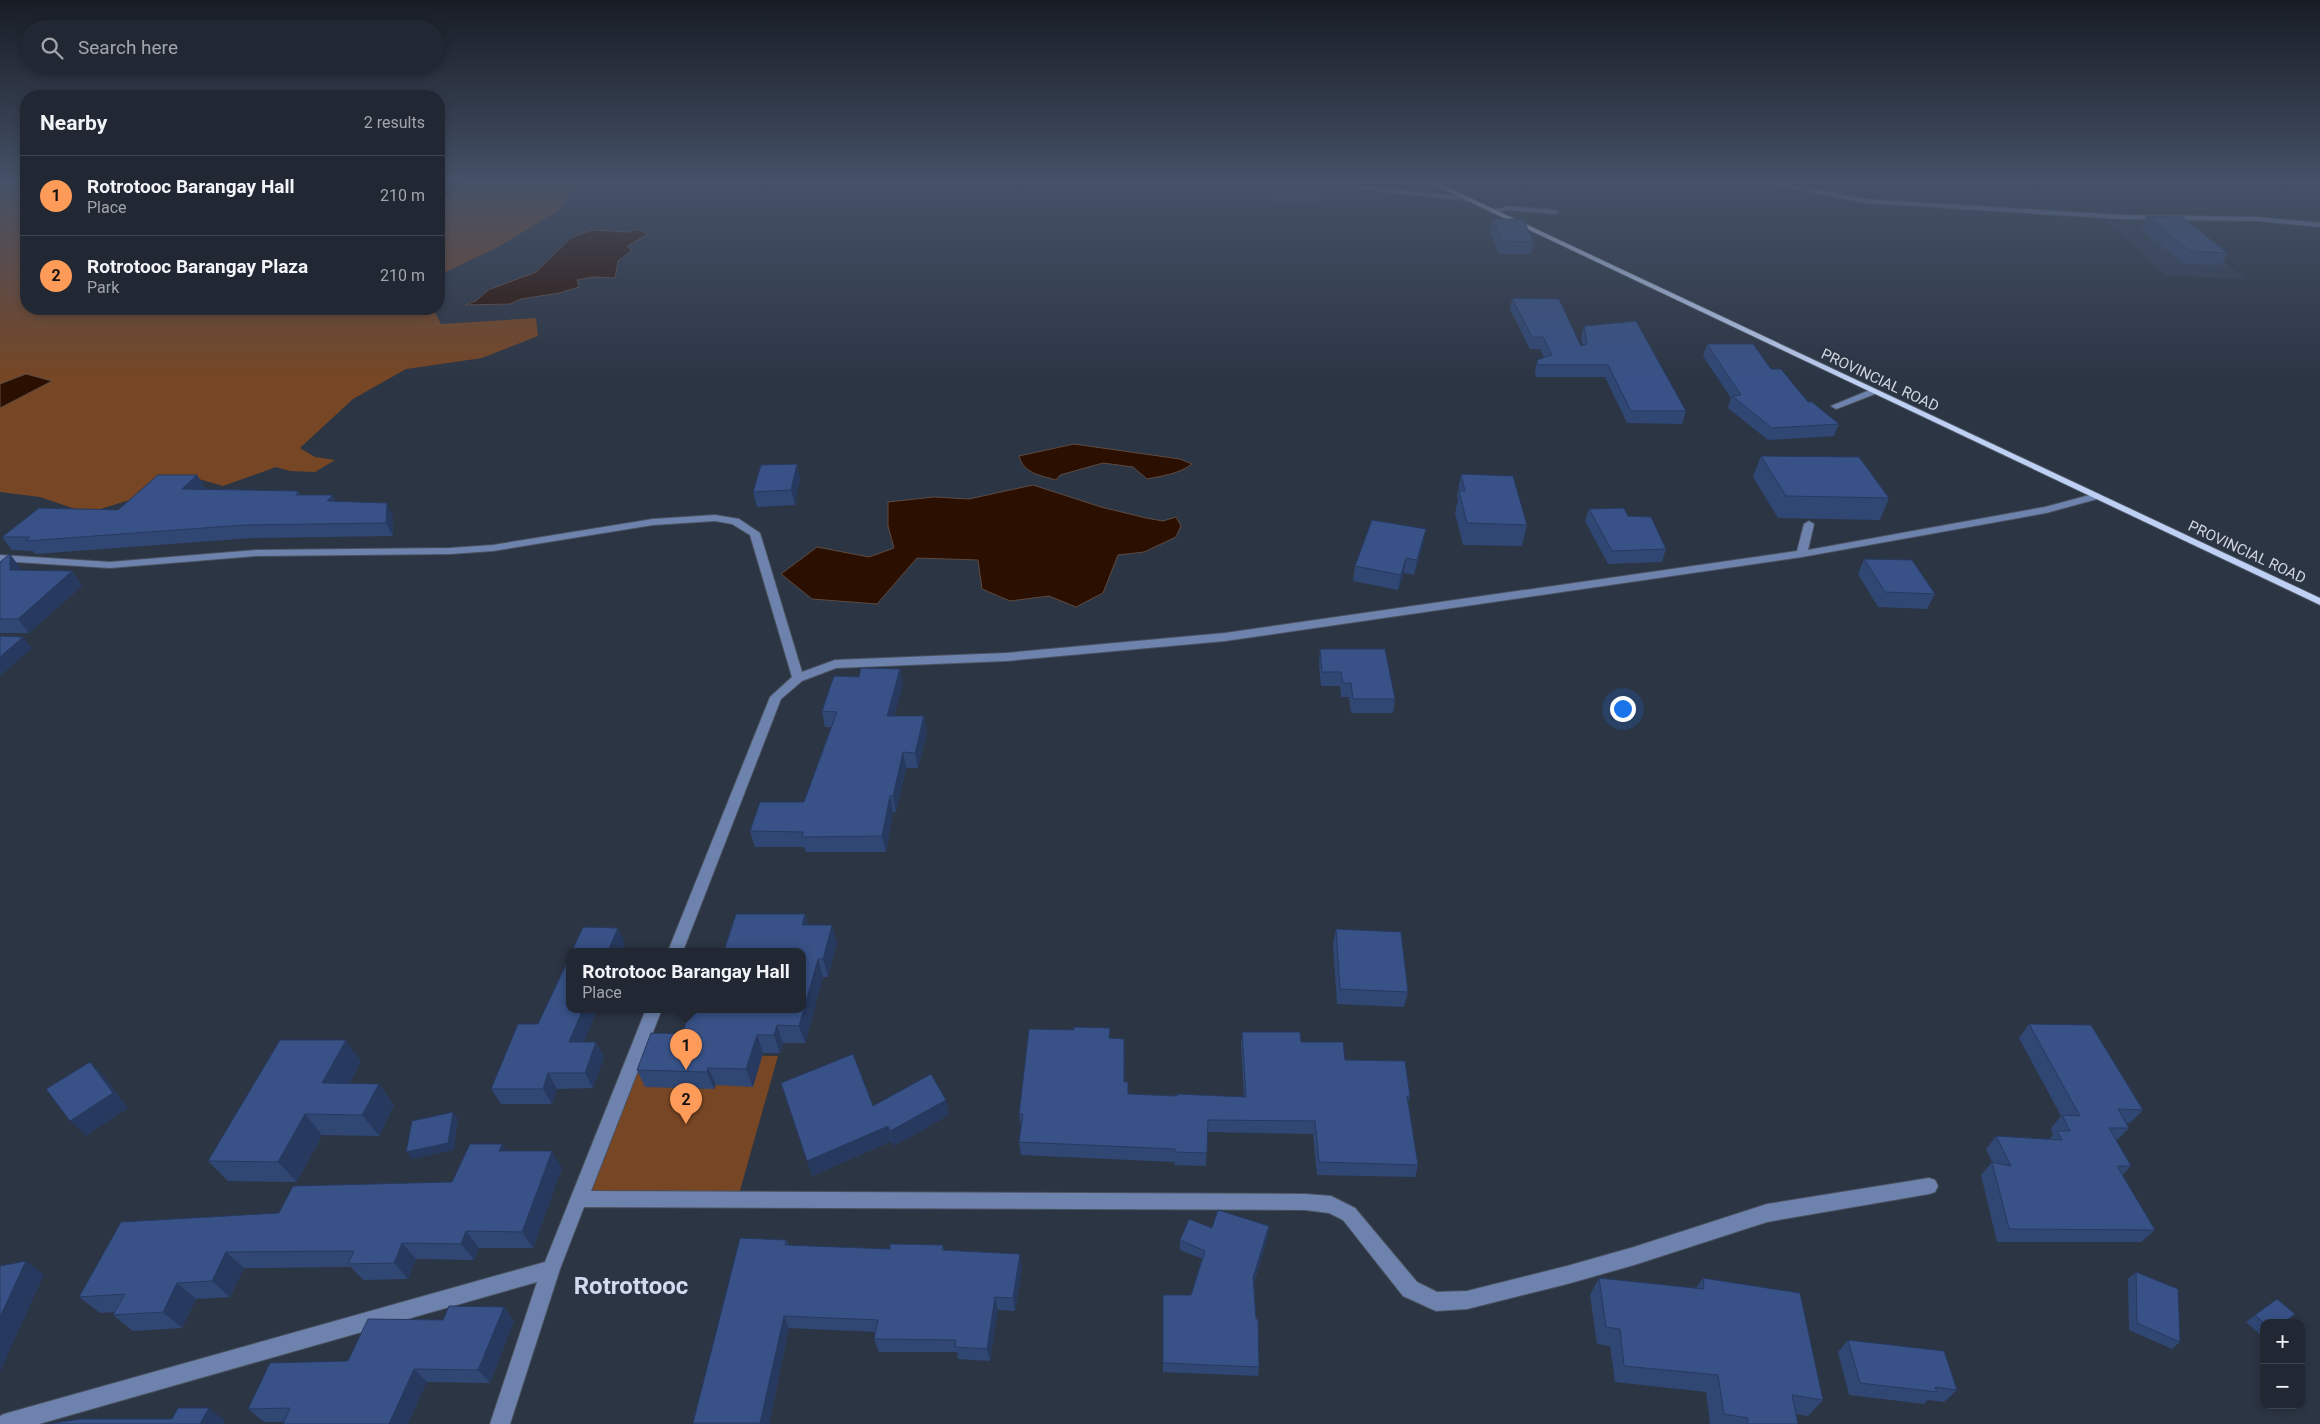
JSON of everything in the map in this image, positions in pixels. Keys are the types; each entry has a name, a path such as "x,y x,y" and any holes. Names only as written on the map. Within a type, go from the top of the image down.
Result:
{"main road":[{"name":"PROVINCIAL ROAD","path":"1569,247 2320,602"}],"street":[{"path":"1836,406 1872,392"},
{"path":"677,948 776,697 798,678 835,664 1006,657 1226,637 1802,554 2046,510 2097,496"},
{"path":"0,558 110,565 257,553 450,552 493,548 653,522 715,518 735,521 755,533 798,678"},
{"path":"1802,554 1809,524"},
{"path":"500,1424 551,1269 652,1013"},
{"path":"578,1199 1296,1202 1331,1206 1349,1214 1410,1289 1436,1302 1467,1300 1567,1275 1634,1256 1767,1213 1929,1186"},
{"path":"4,1424 551,1269"}],"shaded area":[{"path":"0,247 20,247 20,315 436,315 441,324 536,318 538,336 482,358 406,369 353,399 300,448 315,457 335,460 315,472 290,471 276,467 223,486 199,479 87,513 40,497 0,492"},
{"path":"445,247 497,247 445,272"},
{"path":"561,247 629,247 632,250 618,261 615,278 593,277 577,280 579,287 559,293 521,299 510,304 465,305 476,301 488,290 536,272"},
{"path":"2134,247 2207,247 2245,279 2165,275"},
{"path":"26,374 52,381 0,408 0,384"},
{"path":"1074,444 1180,459 1192,464 1164,476 1147,479 1133,467 1103,463 1060,475 1056,480 1033,473 1025,467 1019,456"},
{"path":"1033,485 1101,507 1146,518 1163,521 1176,517 1181,526 1176,537 1144,552 1118,555 1103,593 1076,607 1049,596 1010,601 982,589 978,560 917,558 877,604 812,599 781,574 817,547 869,557 894,548 888,526 888,502 934,497 969,499"},
{"path":"640,1053 778,1056 739,1194 587,1192"}],"building":[{"path":"2186,247 2221,247 2228,253 2190,251"},
{"path":"1512,298 1559,299 1581,346 1587,344 1584,326 1636,321 1686,411 1631,411 1608,365 1538,365 1537,360 1552,355 1543,337 1532,337"},
{"path":"1707,344 1753,344 1771,369 1781,369 1808,402 1812,402 1839,424 1772,428 1732,396 1741,395"},
{"path":"1761,456 1859,457 1889,498 1786,496"},
{"path":"797,464 791,490 753,492 761,465"},
{"path":"1461,474 1513,476 1527,525 1467,523 1459,491 1465,491"},
{"path":"158,475 197,475 182,489 298,491 296,495 333,495 327,501 387,503 386,523 244,525 26,541 30,537 2,537 39,508 118,510"},
{"path":"1624,508 1628,516 1651,517 1666,549 1612,551 1589,509"},
{"path":"1372,520 1426,529 1417,560 1406,558 1401,575 1355,566"},
{"path":"10,554 10,570 72,571 18,619 0,619 0,562"},
{"path":"1864,559 1912,560 1935,594 1885,592"},
{"path":"0,636 23,637 0,657"},
{"path":"1320,649 1385,649 1395,699 1353,699 1351,683 1343,683 1341,672 1322,672"},
{"path":"861,668 900,669 887,716 924,716 915,753 903,752 893,796 890,796 882,836 802,837 803,832 750,831 760,802 804,802 837,712 822,711 834,676 859,677"},
{"path":"736,914 805,914 802,925 832,925 823,959 818,959 806,1001 806,948 725,948"},
{"path":"583,927 618,928 609,948 573,948"},
{"path":"1336,929 1401,932 1408,992 1340,989"},
{"path":"566,964 566,1013 581,1013 569,1042 596,1042 585,1073 548,1073 543,1089 491,1089 518,1024 538,1024"},
{"path":"690,1013 803,1013 799,1026 777,1025 774,1035 757,1035 746,1069 708,1068 707,1072 637,1070 651,1033 682,1034"},
{"path":"2029,1024 2091,1025 2143,1110 2118,1109 2129,1128 2109,1128 2131,1166 2117,1166 2155,1230 2009,1229 1992,1162 2011,1166 1996,1136 2062,1140 2057,1131 2070,1131 2062,1115 2080,1116"},
{"path":"1074,1027 1110,1028 1109,1038 1124,1039 1124,1082 1128,1082 1128,1094 1246,1097 1242,1032 1300,1032 1301,1042 1343,1042 1345,1060 1405,1061 1410,1096 1407,1096 1418,1165 1319,1162 1315,1121 1208,1120 1207,1153 1175,1152 1175,1149 1019,1142 1023,1114 1019,1114 1029,1029 1074,1030"},
{"path":"280,1040 346,1040 322,1083 379,1084 362,1115 305,1114 278,1162 208,1161"},
{"path":"853,1054 873,1106 931,1074 946,1100 890,1131 888,1126 807,1161 781,1083"},
{"path":"90,1062 113,1093 70,1121 46,1089"},
{"path":"453,1112 448,1143 406,1152 412,1121"},
{"path":"470,1144 502,1144 499,1151 552,1151 522,1232 466,1231 461,1244 402,1243 394,1263 348,1264 354,1251 226,1252 212,1281 177,1283 163,1312 113,1315 125,1294 79,1297 121,1222 279,1213 293,1186 452,1182"},
{"path":"1218,1210 1269,1226 1253,1278 1256,1319 1258,1319 1259,1367 1163,1363 1163,1295 1191,1295 1205,1251 1180,1240 1189,1219 1212,1228"},
{"path":"740,1238 786,1240 785,1245 890,1249 890,1244 943,1245 942,1250 1020,1254 1013,1298 995,1297 987,1349 955,1347 956,1340 874,1339 878,1320 784,1316 760,1423 693,1423"},
{"path":"26,1261 0,1317 0,1266"},
{"path":"2136,1272 2178,1289 2180,1342 2137,1323"},
{"path":"1599,1278 1704,1289 1703,1278 1800,1293 1823,1400 1792,1395 1798,1424 1747,1424 1748,1418 1724,1414 1718,1375 1624,1366 1620,1329 1606,1327"},
{"path":"2277,1299 2295,1314 2288,1319 2260,1319 2255,1315"},
{"path":"449,1306 504,1307 478,1370 414,1369 389,1424 283,1424 290,1408 248,1409 270,1363 348,1361 368,1319 443,1320"},
{"path":"1848,1340 1944,1351 1957,1390 1935,1387 1937,1392 1860,1383"},
{"path":"178,1408 209,1408 200,1424 48,1424 80,1419 172,1419"}],"place":[{"name":"Rotrotooc Barangay Hall","path":"686,1070"},
{"name":"Rotrotooc Barangay Plaza","path":"686,1124"}],"district":[{"name":"Rotrottooc","path":"631,1286"}]}
